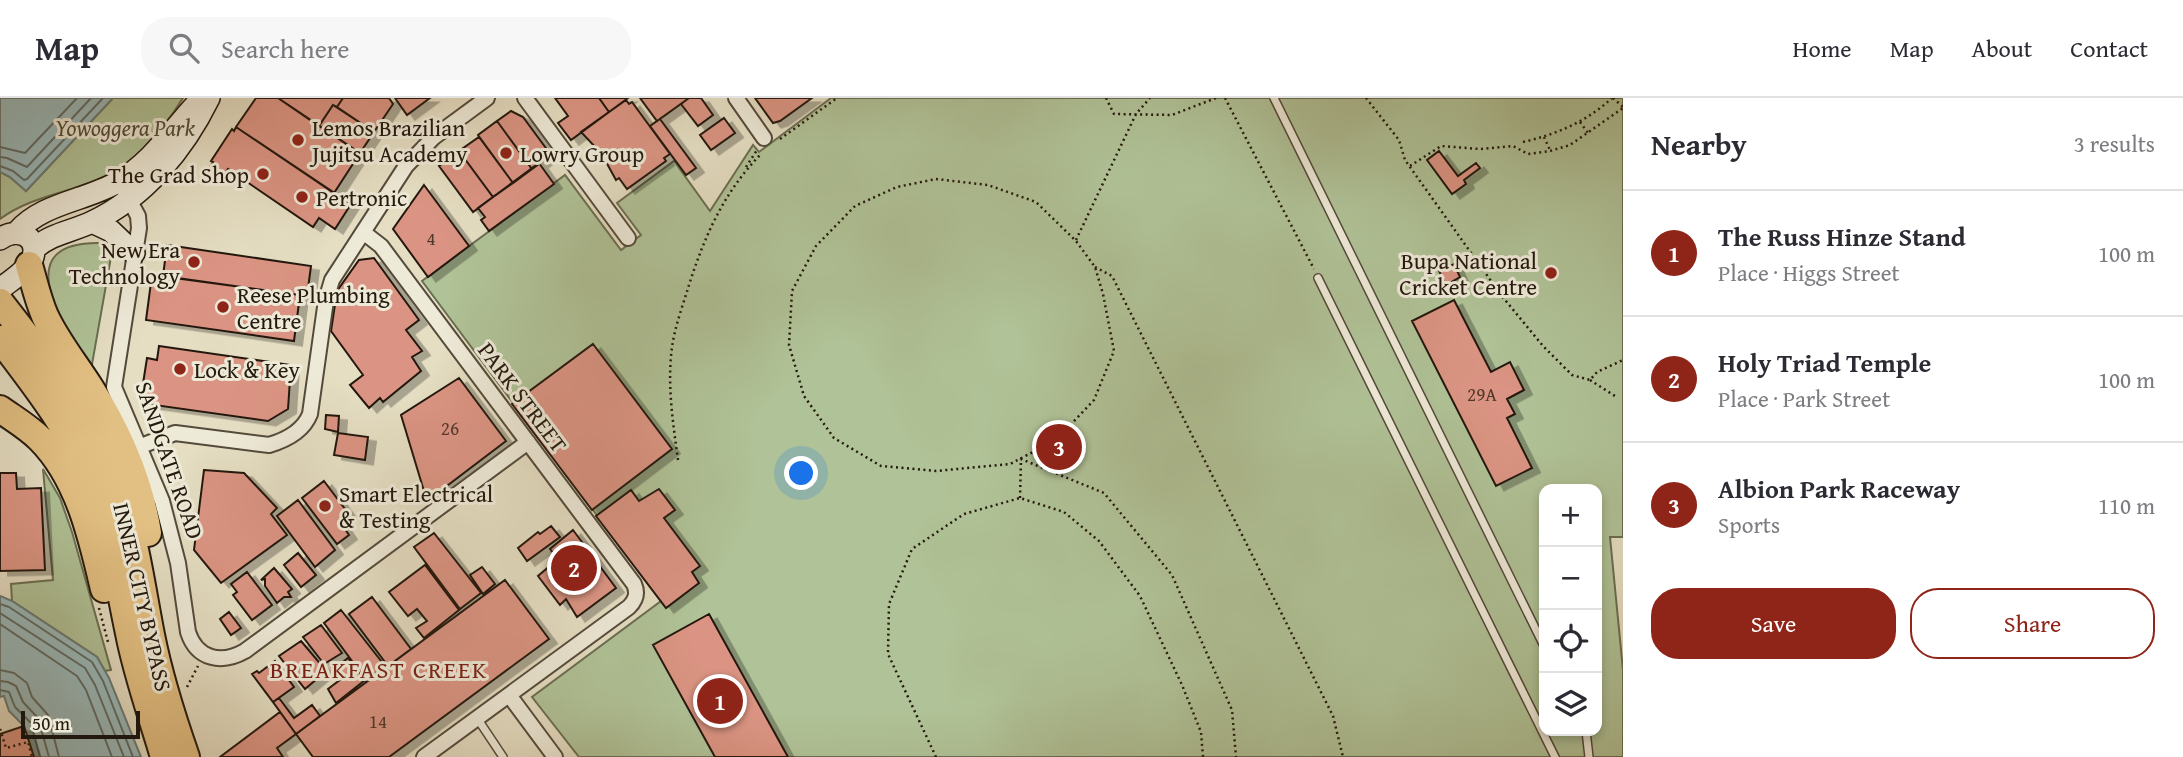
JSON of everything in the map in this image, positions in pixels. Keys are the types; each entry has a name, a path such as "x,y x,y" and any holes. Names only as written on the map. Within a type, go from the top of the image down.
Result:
{"highway":[{"path":"31,257 44,315 100,403 135,481 150,556 141,578"},
{"name":"INNER CITY BYPASS","path":"2,301 64,385 95,437 122,503 141,578 157,664 186,757"},
{"name":"INNER CITY BYPASS","path":"0,339 52,409 91,481 111,540 137,668 164,757"},
{"path":"0,409 40,439 64,472 88,528 117,636 137,668"}],"main road":[{"path":"2,301 31,257 49,237 92,222 202,98"},
{"path":"8,235 34,216 98,192 123,190 171,160 194,130 209,98"},
{"path":"92,222 111,230 134,253"},
{"path":"8,235 27,237 31,257"}],"street":[{"path":"141,446 175,433 269,444 280,442 304,426 310,414 328,290 332,280 406,166 434,137 487,98"},
{"path":"525,98 628,239"},
{"path":"736,98 764,146"},
{"name":"SANDGATE ROAD","path":"123,190 139,222 114,387 141,446 171,532 190,637 202,658"},
{"name":"PARK STREET","path":"363,232 381,246 634,584 636,596 629,607 509,695"},
{"path":"202,658 225,659 245,651 528,442"},
{"path":"424,757 509,695 555,757"}],"lane":[{"path":"1274,98 1539,636"},
{"path":"1318,278 1555,757"},
{"path":"477,718 503,757"},
{"path":"1587,736 1589,757"}],"path":[{"path":"678,460 671,407 672,347 702,244 715,215 742,173 764,146 837,98"},
{"path":"1105,98 1114,114 1172,115 1216,98"},
{"path":"1076,241 1136,114 1150,98"},
{"path":"1225,98 1318,278"},
{"path":"1366,98 1399,140 1400,150 1410,166 1509,306 1572,375 1590,380 1615,396"},
{"path":"1410,166 1441,146 1480,149 1513,146 1528,154 1550,151 1570,145 1623,108 1612,98 1599,110 1570,128 1523,142"},
{"path":"1580,122 1588,133"},
{"path":"1544,137 1550,151"},
{"path":"936,179 988,185 1036,202 1076,241 1095,267 1114,351 1094,400 1056,440 1010,464 936,471 881,466 834,438 804,396 789,345 792,291 816,246 855,206 897,187 936,179"},
{"path":"1095,267 1112,276 1333,716 1343,757"},
{"path":"1590,380 1597,372 1623,360"},
{"path":"1020,498 1021,459"},
{"path":"1021,459 1104,493 1172,575 1232,710 1236,757"},
{"path":"936,757 888,654 889,604 912,550 964,514 1020,498 1064,512 1099,541 1140,596 1201,732 1203,757"},
{"path":"187,694 189,681 202,658"},
{"path":"0,729 6,748 28,742 32,757"}],"green space":[{"name":"Yowoggera Park","path":"113,98 183,98 148,145 113,173 36,200 0,219 0,172 26,191"},
{"path":"831,98 1623,98 1623,537 1610,537 1623,670 1623,757 579,757 532,697 661,601 422,281 565,175 621,250 641,235 617,203 674,161 710,211 753,145 759,152"},
{"path":"99,243 111,249 111,257 91,370 58,312 50,291 49,272 55,257 71,246"},
{"path":"43,469 60,498 72,532 111,670 105,671 97,657 12,601 11,584 53,580"}],"water":[{"path":"0,98 113,98 26,191 0,172"},
{"path":"0,596 12,601 97,657 109,678 141,757 34,757 24,726 9,711 4,696 0,697"}],"building":[{"name":"Lemos Brazilian Jujitsu Academy","path":"256,98 278,98 360,153 334,193 236,127"},
{"path":"278,98 343,98 337,107 333,105 319,126"},
{"path":"343,98 389,98 393,104 374,132 337,107"},
{"path":"395,98 430,98 407,115"},
{"path":"555,98 599,98 609,112 571,140 558,123 568,116"},
{"path":"599,98 628,98 609,112"},
{"path":"640,98 689,98 657,121"},
{"path":"689,98 701,98 713,115 698,126 681,104"},
{"path":"755,98 812,98 773,123"},
{"path":"626,100 629,104 632,102 670,154 664,158 666,161 627,189 619,178 616,180 605,160 602,161 596,152 598,150 581,132"},
{"path":"333,105 374,132 360,153 319,126"},
{"path":"511,111 523,117 551,155 532,169 497,121"},
{"path":"724,118 735,133 711,150 700,135"},
{"path":"660,119 696,168 686,175 650,126"},
{"name":"Lowry Group","path":"497,121 532,169 513,183 478,135"},
{"path":"236,127 351,204 335,229 319,218 313,227 228,169 223,176 210,167 213,162 211,161"},
{"path":"479,137 513,183 493,197 459,151"},
{"path":"459,151 493,197 473,212 439,166"},
{"path":"1439,151 1458,176 1476,163 1480,168 1464,180 1466,184 1452,194 1427,160"},
{"path":"539,163 554,184 489,231 481,220 485,217 478,208"},
{"path":"424,185 469,246 428,277 393,229"},
{"path":"167,245 311,266 307,296 163,276"},
{"path":"374,258 419,320 406,330 422,351 412,357 421,371 383,402 380,398 369,408 350,385 363,375 331,331 337,291 359,260"},
{"path":"1454,264 1460,277 1446,285 1439,271"},
{"name":"Reese Plumbing Centre","path":"152,275 300,295 294,341 146,320"},
{"path":"1454,300 1491,372 1510,362 1524,390 1507,399 1515,414 1507,418 1532,468 1496,486 1412,321"},
{"path":"593,344 672,449 592,510 512,404"},
{"path":"159,346 291,365 288,409 268,421 140,403 147,358 157,360"},
{"path":"459,378 506,441 427,501 401,415"},
{"path":"326,415 339,416 338,432 325,429"},
{"path":"338,433 368,437 365,460 334,455"},
{"path":"204,470 244,473 277,508 271,514 287,535 221,583 194,550"},
{"path":"0,473 16,473 17,489 41,488 45,570 0,571"},
{"name":"Smart Electrical & Testing","path":"324,481 348,513 339,520 349,535 337,544 302,498"},
{"path":"659,489 675,510 664,518 700,566 692,572 699,583 666,608 596,516 631,490 639,501"},
{"path":"298,500 335,550 315,567 277,516"},
{"path":"551,526 560,537 527,561 518,548 538,532 540,534"},
{"path":"573,530 616,588 577,617 566,599 560,605 538,576 558,559 550,549"},
{"path":"434,533 481,593 460,609 414,547"},
{"path":"298,553 316,575 301,587 284,565"},
{"path":"425,565 459,610 424,638 416,628 427,621 417,609 408,616 389,592"},
{"path":"482,567 495,584 483,594 470,575"},
{"path":"274,568 292,589 288,592 291,597 284,597 277,603 265,586 265,579 261,580"},
{"path":"247,572 272,605 252,620 233,595 237,592 231,584"},
{"path":"505,580 549,639 389,757 313,757 296,734"},
{"path":"372,597 411,649 388,666 349,614"},
{"path":"341,610 385,666 366,680 324,623"},
{"path":"229,612 241,628 231,635 220,619"},
{"path":"709,614 788,757 715,757 653,645"},
{"path":"321,625 342,653 324,664 303,637"},
{"path":"301,641 323,667 321,670 324,673 305,689 279,656"},
{"path":"348,658 365,680 336,703 328,689 345,676 338,666"},
{"path":"275,661 294,687 273,702 252,674 257,671 259,673"},
{"path":"279,698 294,718 312,705 320,716 296,734 273,702"},
{"path":"280,712 296,734 277,748 283,757 220,757"},
{"path":"24,726 34,757 0,757 0,734"}],"place":[{"name":"Lemos Brazilian Jujitsu Academy","path":"298,140"},
{"name":"Lowry Group","path":"506,153"},
{"name":"The Grad Shop","path":"263,174"},
{"name":"Pertronic","path":"302,197"},
{"name":"New Era Technology","path":"194,262"},
{"name":"Bupa National Cricket Centre","path":"1551,273"},
{"name":"Reese Plumbing Centre","path":"223,307"},
{"name":"Lock & Key","path":"180,369"},
{"name":"Albion Park Raceway","path":"1059,447"},
{"name":"Smart Electrical & Testing","path":"325,506"},
{"name":"Holy Triad Temple","path":"574,568"},
{"name":"The Russ Hinze Stand","path":"720,701"}],"district":[{"name":"BREAKFAST CREEK","path":"379,669"}]}
